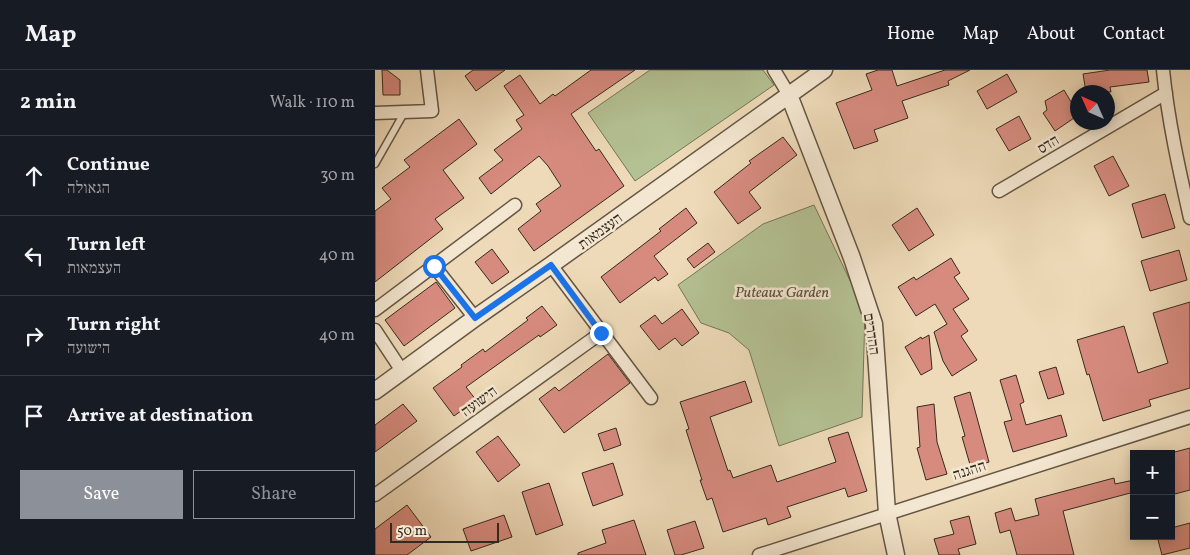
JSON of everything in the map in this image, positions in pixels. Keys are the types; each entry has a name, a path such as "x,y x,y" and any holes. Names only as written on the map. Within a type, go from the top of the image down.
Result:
{"street":[{"path":"375,112 404,113 432,111 427,70"},
{"path":"774,70 789,95"},
{"name":"העצמאות","path":"375,391 824,70"},
{"path":"1163,70 1165,93 1190,218"},
{"name":"הדס","path":"999,192 1165,93"},
{"name":"ההדרים","path":"789,95 852,258 874,324 887,513 896,555"},
{"path":"1177,157 1190,154"},
{"path":"375,310 515,205"},
{"path":"551,265 651,398"},
{"path":"434,266 475,318"},
{"path":"375,330 403,371"},
{"name":"הישועה","path":"375,495 601,333"},
{"name":"ההגנה","path":"759,555 1190,417"}],"lane":[{"path":"375,164 404,113"}],"green space":[{"path":"650,70 763,70 774,85 635,181 588,113"},
{"name":"Puteaux Garden","path":"814,205 865,312 862,417 779,446 749,350 729,333 701,323 678,285 763,224"}],"building":[{"path":"382,70 387,70 400,80 400,95 383,95"},
{"path":"473,70 505,70 476,91 465,76"},
{"path":"591,70 635,70 571,114 596,151 599,149 624,186 534,251 518,229 541,211 536,204 561,186 548,166 539,156 491,194 479,178 503,160 494,150 522,129 516,120 524,115 504,86 520,75 540,104 553,94 555,96"},
{"path":"878,70 892,70 897,86 945,70 970,70 948,81 949,85 902,101 908,118 874,130 878,141 854,149 836,103 872,90 866,74"},
{"path":"1110,70 1147,70 1149,82 1115,86 1085,85 1083,74"},
{"path":"1007,74 1017,92 987,109 977,91"},
{"path":"1064,90 1070,100 1070,121 1055,131 1043,113 1047,110 1045,101"},
{"path":"1019,116 1031,139 1009,151 996,129"},
{"path":"459,119 477,144 443,170 464,198 435,219 443,229 375,282 375,211 391,199 382,188 410,167 404,160"},
{"path":"783,137 797,155 749,192 761,208 738,224 714,192 751,163 749,161"},
{"path":"1113,156 1129,186 1109,196 1094,166"},
{"path":"1165,194 1175,228 1142,238 1132,204"},
{"path":"686,208 697,223 654,256 668,274 658,281 655,277 620,303 601,277 661,231 659,229"},
{"path":"917,208 934,235 909,251 892,225"},
{"path":"708,243 715,252 694,268 687,259"},
{"path":"492,249 509,272 492,284 475,262"},
{"path":"1179,250 1187,280 1150,291 1141,261"},
{"path":"951,258 960,273 954,277 969,299 953,309 968,331 961,336 977,360 952,376 943,361 934,332 947,324 935,304 916,316 898,287 914,277 916,280"},
{"path":"436,282 455,308 404,346 385,320"},
{"path":"1190,302 1190,388 1149,400 1151,406 1103,421 1077,340 1124,326 1138,373 1168,363 1153,313"},
{"path":"542,306 557,325 540,337 539,335 466,387 476,400 454,416 433,388 483,349 485,352 528,320 526,318"},
{"path":"682,309 699,333 682,346 675,338 659,350 640,326 655,315 662,324"},
{"path":"929,335 932,369 921,375 905,347 921,337 922,339"},
{"path":"608,354 630,383 564,433 539,399 555,387 559,391"},
{"path":"1056,367 1064,394 1048,399 1039,372"},
{"path":"1016,375 1024,402 1020,404 1026,425 1061,415 1067,436 1013,452 1004,422 1012,420 1000,380"},
{"path":"745,381 752,402 710,417 728,471 730,470 733,478 771,465 777,482 836,462 828,438 848,432 867,491 848,497 845,488 787,507 791,517 768,525 766,518 723,532 712,498 707,500 700,480 702,480 686,430 689,429 680,402"},
{"path":"970,392 989,462 971,468 962,437 965,436 954,397"},
{"path":"403,404 417,421 375,452 375,425"},
{"path":"934,404 937,442 947,474 926,480 917,448 920,447 917,407"},
{"path":"616,428 621,445 604,451 598,434"},
{"path":"498,436 520,465 498,482 476,452"},
{"path":"1190,448 1190,490 1175,494 1175,452"},
{"path":"613,463 623,495 593,506 582,473"},
{"path":"1114,478 1115,484 1130,481 1130,493 1063,511 1074,555 1017,555 1010,530 1000,533 995,513 1011,508 1015,521 1039,515 1035,499"},
{"path":"549,483 563,525 536,535 522,492"},
{"path":"407,505 431,537 407,555 375,555 375,529"},
{"path":"504,515 512,537 471,551 463,529"},
{"path":"969,516 976,544 958,549 960,555 939,555 934,539 954,534 950,521"},
{"path":"634,520 646,555 578,555 578,553 606,543 602,530"},
{"path":"695,521 704,548 675,555 667,530"},
{"path":"1190,523 1190,548 1162,555 1158,540 1175,540 1175,527"}],"route":[{"path":"434,266 475,318 551,265 601,333"}]}
